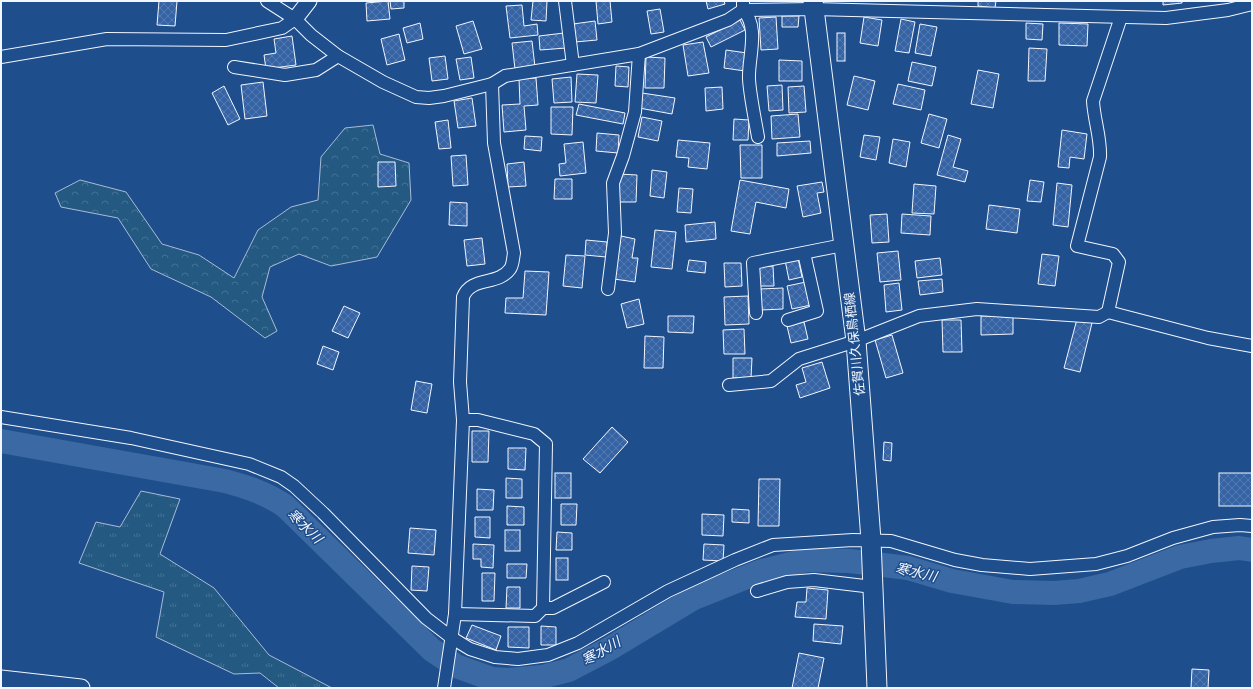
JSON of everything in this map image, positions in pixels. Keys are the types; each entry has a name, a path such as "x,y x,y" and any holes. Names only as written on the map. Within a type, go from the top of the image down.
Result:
{"main road":[{"name":"佐賀川久保鳥栖線","path":"813,5 856,341 871,540 877,688"},
{"path":"1,679 82,688"}],"street":[{"path":"268,1 296,19 311,35 338,56 383,82 416,97 429,98 444,96 492,84 505,76 639,54 728,20 743,5 915,6 1166,18 1228,6 1252,4"},
{"path":"1,57 107,39 226,40 282,28 296,19 309,1"},
{"path":"565,1 573,65"},
{"path":"743,5 749,16 753,44 749,79 758,137"},
{"path":"729,385 771,381 799,360 856,341 919,316 977,309 1100,318 1108,312 1119,262 1113,254 1077,246 1100,157 1100,147 1093,101 1121,17"},
{"path":"608,289 615,233 613,183 623,156 635,112 639,54"},
{"path":"234,67 285,75 316,70 338,56"},
{"path":"444,688 455,614 463,420 460,382 463,297 466,290 472,285 502,277 511,268 514,253 494,143 492,84"},
{"path":"756,313 753,263 843,245"},
{"path":"788,320 817,311 804,253"},
{"path":"1108,312 1208,338 1252,346"},
{"path":"1,417 131,438 248,464 281,477 294,486 323,513 426,618 452,638 470,649 495,657 518,660 548,655 578,643 668,591 735,560 772,545 853,540 891,540 955,560 982,565 1030,569 1096,564 1127,556 1174,538 1213,527 1240,525 1252,526"},
{"path":"455,614 536,616 543,608 546,444 534,434 478,420 463,420"},
{"path":"757,591 787,582 814,580 873,587"},
{"path":"543,608 553,608 604,582"}],"green space":[{"path":"373,125 380,154 409,163 411,200 377,257 331,266 299,254 270,267 262,297 277,331 265,338 211,297 151,269 118,218 61,207 55,193 80,180 126,192 162,244 199,255 234,278 258,230 291,207 318,200 321,157 345,128"},
{"path":"141,491 180,499 160,554 214,588 269,655 332,688 279,688 260,673 234,674 156,637 164,592 79,563 96,522 120,527"}],"building":[{"path":"159,1 177,1 175,26 157,25"},
{"path":"388,1 390,19 367,21 366,3"},
{"path":"390,1 404,1 404,8 391,9"},
{"path":"533,1 547,1 546,21 531,20"},
{"path":"596,1 610,1 612,22 598,24"},
{"path":"706,1 724,1 725,4 708,9"},
{"path":"978,1 996,1 995,8 978,6"},
{"path":"1163,1 1182,1 1182,3 1163,5"},
{"path":"522,5 524,26 537,24 538,35 510,38 506,6"},
{"path":"660,9 664,32 651,34 647,11"},
{"path":"782,16 799,16 798,27 782,27"},
{"path":"776,17 778,49 761,50 759,18"},
{"path":"864,17 882,20 878,46 860,43"},
{"path":"901,19 915,22 909,53 895,51"},
{"path":"740,20 745,30 711,47 706,37"},
{"path":"473,21 482,49 464,54 456,26"},
{"path":"595,21 597,40 575,42 573,24"},
{"path":"420,23 423,39 407,43 403,28"},
{"path":"1026,23 1043,24 1042,40 1026,39"},
{"path":"1059,23 1088,24 1087,46 1059,45"},
{"path":"920,24 937,27 931,56 915,53"},
{"path":"564,33 566,48 540,50 539,36"},
{"path":"837,33 845,33 845,61 837,61"},
{"path":"399,34 405,60 387,65 381,39"},
{"path":"292,36 296,65 266,69 264,55 276,53 274,39"},
{"path":"532,41 535,67 515,69 512,43"},
{"path":"703,42 709,73 688,76 683,45"},
{"path":"1029,48 1047,49 1045,81 1028,81"},
{"path":"726,50 747,53 745,71 724,68"},
{"path":"445,56 448,79 432,81 429,58"},
{"path":"471,57 474,78 460,80 456,59"},
{"path":"646,57 665,58 664,88 645,88"},
{"path":"779,60 802,61 802,81 779,81"},
{"path":"912,62 936,67 932,86 908,81"},
{"path":"616,66 629,67 628,87 615,86"},
{"path":"978,70 999,74 993,108 971,104"},
{"path":"577,74 598,75 596,103 575,102"},
{"path":"854,76 875,81 868,110 847,105"},
{"path":"571,77 572,102 554,103 552,79"},
{"path":"536,78 538,105 524,106 526,130 504,132 502,105 520,104 519,79"},
{"path":"263,82 267,116 245,119 241,85"},
{"path":"898,84 925,90 921,110 893,104"},
{"path":"782,85 783,110 769,111 767,86"},
{"path":"224,86 240,119 228,125 212,93"},
{"path":"804,86 806,112 789,113 788,87"},
{"path":"722,87 723,109 706,111 705,88"},
{"path":"642,93 675,98 672,114 639,108"},
{"path":"472,98 476,126 458,128 454,101"},
{"path":"579,104 625,113 623,124 576,115"},
{"path":"551,107 573,107 572,135 551,134"},
{"path":"798,114 800,137 772,139 771,116"},
{"path":"929,114 947,119 939,148 921,143"},
{"path":"642,117 662,121 658,141 638,137"},
{"path":"734,119 749,120 748,140 733,140"},
{"path":"448,120 451,148 439,149 435,122"},
{"path":"1062,130 1087,134 1084,159 1070,157 1069,168 1058,167"},
{"path":"597,133 619,135 618,153 596,151"},
{"path":"864,135 880,137 876,160 860,157"},
{"path":"948,135 961,139 953,167 968,171 965,182 937,175"},
{"path":"525,136 542,137 541,151 524,149"},
{"path":"893,139 910,142 906,167 889,163"},
{"path":"678,140 710,143 707,169 688,167 689,158 676,157"},
{"path":"810,141 811,153 777,156 777,143"},
{"path":"583,142 586,173 560,176 559,164 566,163 564,144"},
{"path":"740,145 762,145 762,178 741,178"},
{"path":"466,155 468,185 453,186 451,156"},
{"path":"378,162 395,162 396,186 378,187"},
{"path":"524,162 526,186 508,187 507,164"},
{"path":"652,170 667,172 664,198 650,196"},
{"path":"619,174 637,175 636,202 619,202"},
{"path":"555,179 572,179 572,199 554,199"},
{"path":"740,180 789,189 786,208 756,202 750,234 731,231"},
{"path":"1030,180 1044,182 1041,202 1027,201"},
{"path":"822,182 824,192 817,193 821,213 803,217 797,186"},
{"path":"1057,183 1072,185 1068,227 1053,225"},
{"path":"914,184 936,186 934,214 912,213"},
{"path":"679,188 693,189 691,213 677,212"},
{"path":"450,202 467,203 467,226 449,225"},
{"path":"989,205 1020,209 1017,233 986,229"},
{"path":"887,214 889,242 872,243 870,215"},
{"path":"902,214 931,216 930,235 901,233"},
{"path":"715,222 716,239 686,242 685,225"},
{"path":"655,230 676,232 672,269 651,267"},
{"path":"621,236 635,239 632,258 638,258 635,282 614,279"},
{"path":"482,238 485,264 467,266 464,240"},
{"path":"586,240 607,242 606,257 585,255"},
{"path":"898,251 901,280 880,282 877,253"},
{"path":"1042,254 1059,256 1055,286 1038,284"},
{"path":"566,255 585,256 582,288 563,286"},
{"path":"798,258 802,277 789,280 785,260"},
{"path":"940,258 942,275 917,278 915,261"},
{"path":"689,260 706,262 705,273 687,271"},
{"path":"724,263 741,263 742,286 725,287"},
{"path":"773,266 774,286 759,286 758,267"},
{"path":"525,271 549,272 546,315 505,313 506,298 523,298"},
{"path":"942,279 943,292 920,295 918,281"},
{"path":"806,282 811,305 792,309 787,286"},
{"path":"899,283 902,310 886,312 884,285"},
{"path":"783,288 783,309 761,310 760,289"},
{"path":"748,296 749,324 725,325 724,297"},
{"path":"639,299 644,324 627,328 621,304"},
{"path":"344,306 360,313 348,338 332,331"},
{"path":"668,316 694,316 693,333 668,332"},
{"path":"981,316 1013,316 1013,334 981,335"},
{"path":"1077,319 1092,323 1080,372 1064,368"},
{"path":"942,320 961,320 962,352 943,352"},
{"path":"804,322 808,339 791,343 787,326"},
{"path":"744,329 745,354 724,354 723,330"},
{"path":"892,335 903,373 886,378 875,340"},
{"path":"645,336 664,337 663,368 644,368"},
{"path":"323,346 339,352 333,370 317,364"},
{"path":"733,358 752,358 751,378 733,378"},
{"path":"822,362 830,388 800,398 796,385 806,382 802,368"},
{"path":"416,381 432,384 427,413 411,410"},
{"path":"612,427 628,442 600,473 583,459"},
{"path":"472,431 489,431 488,462 472,462"},
{"path":"884,442 892,443 891,461 883,460"},
{"path":"508,448 526,448 525,470 508,469"},
{"path":"555,473 571,473 571,498 555,498"},
{"path":"1219,473 1252,473 1252,506 1219,506"},
{"path":"506,478 522,479 522,498 506,498"},
{"path":"759,479 780,479 779,526 758,526"},
{"path":"477,489 494,490 493,510 477,510"},
{"path":"561,504 577,504 576,525 561,525"},
{"path":"507,506 524,507 524,525 507,525"},
{"path":"732,509 749,510 749,523 732,522"},
{"path":"702,514 724,515 723,536 702,535"},
{"path":"475,517 490,517 490,538 475,537"},
{"path":"410,528 436,530 434,555 408,553"},
{"path":"505,530 520,530 520,551 505,551"},
{"path":"557,532 572,533 572,550 556,550"},
{"path":"473,544 494,545 493,568 481,567 481,559 473,559"},
{"path":"704,544 724,545 723,561 703,560"},
{"path":"556,558 568,558 568,580 556,580"},
{"path":"507,564 527,564 526,578 507,578"},
{"path":"412,566 429,567 427,591 411,590"},
{"path":"482,573 495,573 494,601 482,601"},
{"path":"507,587 520,587 520,608 506,608"},
{"path":"807,588 828,590 826,619 795,617 797,602 806,602"},
{"path":"814,624 843,626 841,644 813,641"},
{"path":"472,625 501,636 496,650 466,638"},
{"path":"541,626 556,627 556,645 541,645"},
{"path":"508,627 529,627 529,648 508,647"},
{"path":"799,653 824,658 818,688 792,688"},
{"path":"1192,669 1209,670 1208,688 1191,688"}],"waterway":[{"name":"寒水川","path":"1,441 225,481 249,488 271,497 285,506 432,650 456,666 492,679 509,680 542,677 569,670 609,649 694,598 762,571 806,560 850,561 908,568 952,581 1013,592 1054,593 1079,591 1110,584 1180,557 1211,551 1239,548 1252,550"}]}
